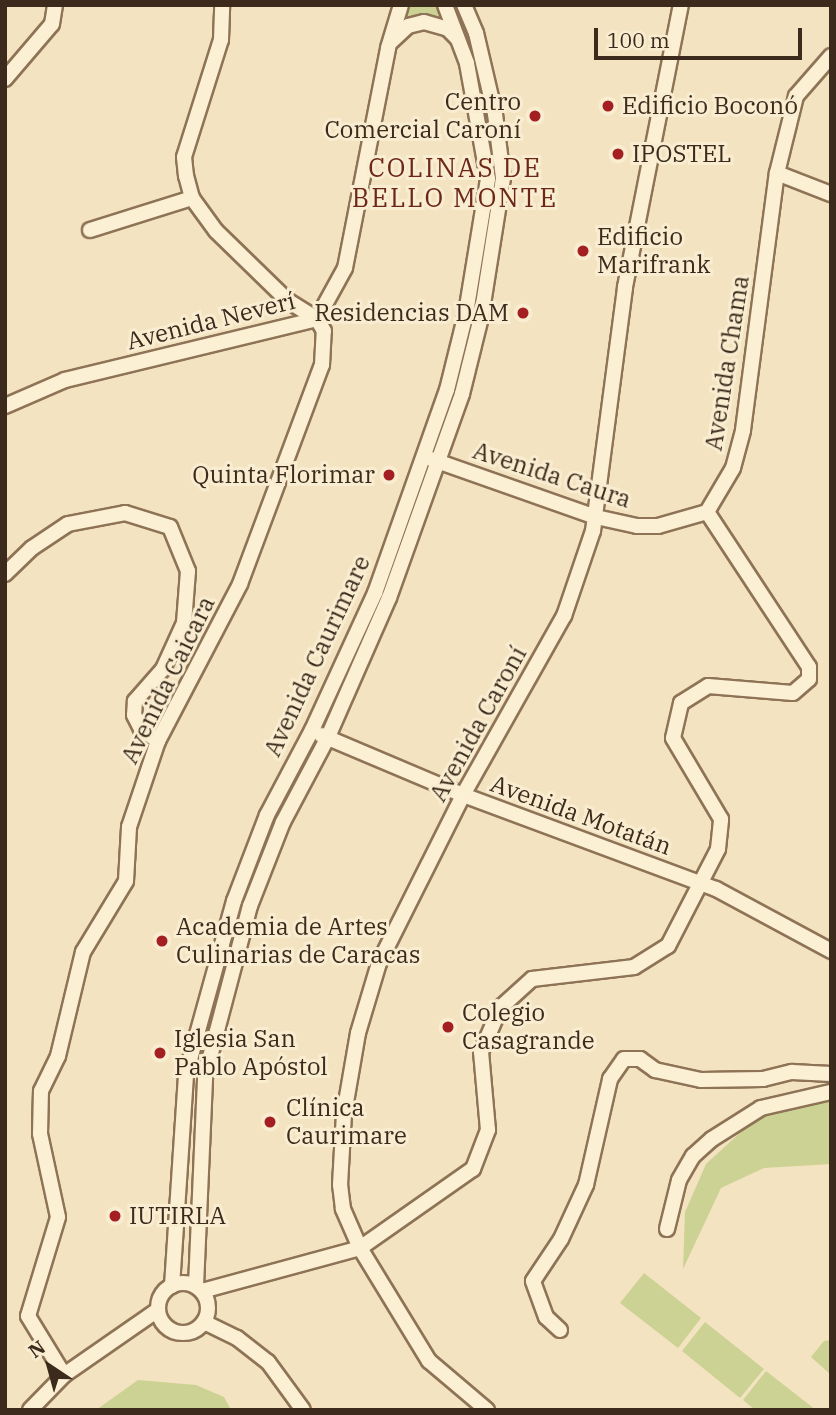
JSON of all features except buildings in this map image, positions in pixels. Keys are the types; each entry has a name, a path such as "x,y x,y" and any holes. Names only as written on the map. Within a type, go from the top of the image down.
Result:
{"street":[{"path":"5,79 52,24 55,5"},
{"path":"222,5 221,40 184,158 192,198 234,249 288,301 317,319"},
{"name":"Avenida Neverí","path":"5,406 65,380 317,319 345,268 388,48 401,5"},
{"name":"Avenida Caurimare","path":"172,1286 186,1074 234,901 267,815 312,730 375,593 447,390 466,313 488,179 480,117 461,41 445,5"},
{"name":"Avenida Caurimare","path":"199,1289 205,1076 250,906 283,822 327,739 389,598 462,394 481,317 503,178 495,114 476,33 464,5"},
{"name":"Avenida Caroní","path":"487,1410 429,1361 360,1248 343,1209 340,1185 344,1114 358,1033 388,942 463,795 565,615 596,517 625,287 681,5"},
{"path":"388,48 397,33 424,22 448,29 461,41"},
{"name":"Avenida Chama","path":"708,512 733,468 743,430 777,173 796,96 831,56"},
{"path":"777,173 831,194"},
{"path":"90,230 192,198"},
{"name":"Avenida Caicara","path":"64,1375 28,1316 58,1217 40,1134 41,1091 58,1056 83,952 126,881 129,827 158,741 240,584 303,424 322,365 324,331 317,319"},
{"name":"Avenida Caura","path":"424,456 596,517 658,526 708,512"},
{"path":"199,1289 360,1248 473,1169 483,1152 488,1130 481,1052 488,1030 517,988 546,975 634,967 668,946 722,833 720,819 673,738 681,703 708,686 793,693 809,679 809,667 708,512"},
{"path":"5,575 32,548 68,524 125,513 170,527 188,571 184,623 163,669 135,701 134,715 141,729 158,741"},
{"name":"Avenida Motatán","path":"312,730 327,739 463,795 700,883 831,951"},
{"path":"559,1330 546,1317 533,1281 561,1239 586,1185 610,1079 624,1059 640,1059 655,1070 701,1080 750,1080 792,1072 831,1074"},
{"path":"667,1229 679,1181 694,1156 712,1139 761,1108 831,1092"},
{"path":"30,1410 64,1375 158,1310 172,1286 186,1282 199,1289 208,1305 204,1322"},
{"path":"158,1310 165,1325 181,1333 204,1322"},
{"path":"204,1322 237,1338 268,1362 303,1410"}],"green space":[{"path":"408,5 435,5 445,23 431,15 400,20"},
{"path":"811,1100 831,1102 831,1164 764,1168 721,1188 683,1269 685,1212 706,1164 755,1119"},
{"path":"644,1273 701,1318 678,1348 620,1303"},
{"path":"705,1322 764,1369 740,1398 682,1351"},
{"path":"831,1340 831,1375 811,1357 824,1341"},
{"path":"766,1371 816,1410 755,1410 743,1400"},
{"path":"138,1380 196,1385 224,1397 231,1410 96,1410"}],"place":[{"name":"Edificio Boconó","path":"608,106"},
{"name":"Centro Comercial Caroní","path":"535,116"},
{"name":"IPOSTEL","path":"618,154"},
{"name":"Edificio Marifrank","path":"583,251"},
{"name":"Residencias DAM","path":"523,313"},
{"name":"Quinta Florimar","path":"389,475"},
{"name":"Academia de Artes Culinarias de Caracas","path":"162,941"},
{"name":"Colegio Casagrande","path":"448,1027"},
{"name":"Iglesia San Pablo Apóstol","path":"160,1053"},
{"name":"Clínica Caurimare","path":"270,1122"},
{"name":"IUTIRLA","path":"115,1216"}],"district":[{"name":"COLINAS DE BELLO MONTE","path":"455,183"}]}
